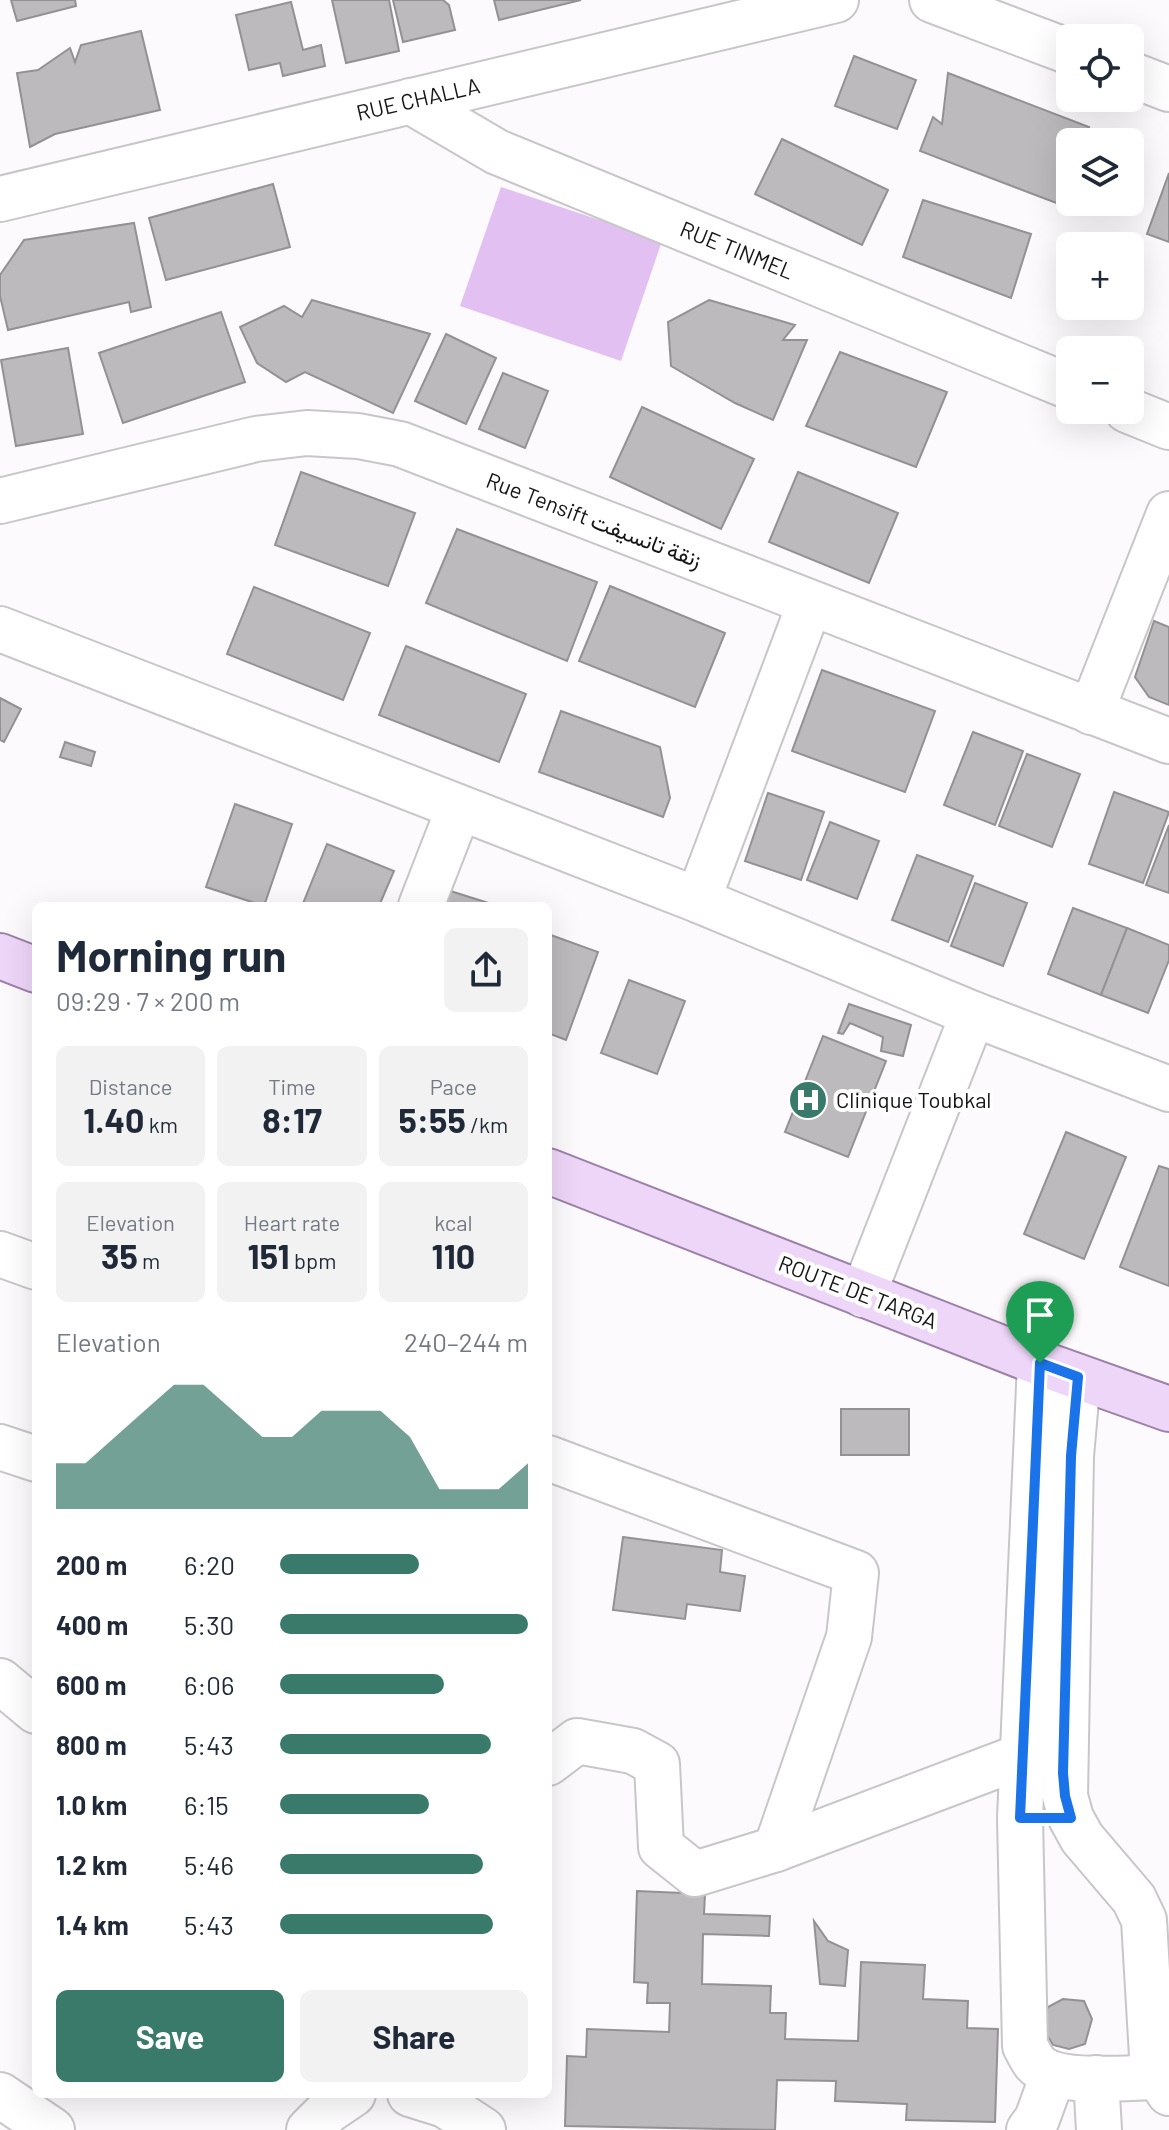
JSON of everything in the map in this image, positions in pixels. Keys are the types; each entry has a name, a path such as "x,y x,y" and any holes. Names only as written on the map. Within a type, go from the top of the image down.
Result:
{"main road":[{"path":"0,956 32,968"},
{"name":"ROUTE DE TARGA","path":"552,1173 863,1295 1169,1409"}],"street":[{"name":"RUE CHALLA","path":"0,199 790,6 836,0"},
{"path":"932,0 1056,47"},
{"path":"1144,79 1169,89"},
{"name":"RUE TINMEL","path":"410,101 497,152 1056,381"},
{"path":"1144,417 1169,427"},
{"name":"Rue Tensift زنقة تانسيفت","path":"0,501 256,439 307,433 358,436 400,444 1169,741"},
{"path":"1091,712 1169,514"},
{"path":"698,900 810,603"},
{"path":"0,629 698,900 973,1014 1169,1089"},
{"path":"423,902 459,808"},
{"path":"863,1295 973,1014"},
{"path":"0,1254 32,1266"},
{"path":"1059,1370 1071,1456 1063,1773 1065,1796 1071,1818 1082,1838 1134,1899 1144,1920 1162,2069 1096,2078 1053,2075 1035,2064 1025,2046 1020,1818 1022,1756 1059,1370"},
{"path":"0,1447 32,1458"},
{"path":"552,1459 856,1573 849,1637 776,1849"},
{"path":"0,1681 32,1708"},
{"path":"554,1745 577,1741 633,1751 657,1764 661,1847 695,1874 776,1849 1022,1756"},
{"path":"1020,1818 1071,1818"},
{"path":"1029,2130 1037,2119 1053,2075"},
{"path":"1096,2078 1099,2130"},
{"path":"0,2095 52,2130"},
{"path":"309,2130 347,2098"},
{"path":"423,2098 445,2105 483,2130"}],"shaded area":[{"path":"501,187 662,241 621,361 460,306"}],"building":[{"path":"11,0 75,0 76,6 17,21"},
{"path":"332,0 389,0 399,51 346,63"},
{"path":"393,0 443,0 449,5 455,30 403,42"},
{"path":"494,0 581,0 499,20"},
{"path":"291,2 303,50 321,45 325,66 283,76 280,63 249,70 236,15"},
{"path":"141,31 160,110 55,134 30,147 17,73 38,70 70,48 75,62 81,45"},
{"path":"854,56 916,80 897,129 835,106"},
{"path":"948,73 1089,127 1056,128 1056,203 920,151 933,117 942,124"},
{"path":"782,139 888,190 862,245 755,194"},
{"path":"1169,173 1169,242 1147,234"},
{"path":"273,184 290,247 166,280 149,218"},
{"path":"923,200 1031,234 1011,298 903,257"},
{"path":"134,223 151,307 131,312 129,302 8,330 0,296 0,275 24,240"},
{"path":"312,300 430,334 393,413 305,372 286,382 257,363 240,327 284,306 302,317"},
{"path":"709,300 795,325 783,340 807,340 773,420 735,403 671,366 668,322"},
{"path":"221,312 245,382 123,423 99,353"},
{"path":"446,334 496,358 466,424 415,401"},
{"path":"68,348 83,434 16,446 1,360"},
{"path":"840,352 947,392 916,467 806,426"},
{"path":"503,373 548,391 525,448 479,429"},
{"path":"642,407 754,459 721,529 610,477"},
{"path":"301,472 415,513 388,586 275,545"},
{"path":"798,472 898,513 869,583 769,542"},
{"path":"457,529 597,582 567,661 426,603"},
{"path":"610,586 725,633 695,707 579,661"},
{"path":"254,587 370,633 343,700 227,654"},
{"path":"1154,621 1169,627 1169,705 1149,697 1135,677"},
{"path":"406,646 526,694 499,762 379,715"},
{"path":"822,670 935,711 905,792 792,751"},
{"path":"0,698 21,709 4,742 0,740"},
{"path":"561,711 660,747 670,798 663,817 539,772"},
{"path":"973,732 1023,751 995,825 944,805"},
{"path":"65,742 95,752 91,766 60,757"},
{"path":"1027,754 1080,774 1052,847 999,826"},
{"path":"1114,792 1169,812 1143,883 1089,864"},
{"path":"768,793 824,812 801,880 745,861"},
{"path":"235,804 292,824 265,902 252,902 206,887"},
{"path":"830,822 879,841 857,899 807,880"},
{"path":"1169,825 1169,893 1146,885"},
{"path":"327,844 394,871 381,902 304,902"},
{"path":"917,855 973,876 948,942 892,920"},
{"path":"975,883 1027,903 1003,966 951,946"},
{"path":"444,889 485,902 439,902"},
{"path":"1073,908 1127,928 1101,995 1048,974"},
{"path":"1127,928 1169,945 1169,960 1148,1013 1101,995"},
{"path":"552,935 598,952 566,1040 552,1035"},
{"path":"629,980 685,1001 657,1074 601,1053"},
{"path":"849,1004 911,1025 903,1056 881,1051 883,1037 850,1023 843,1034 838,1033"},
{"path":"823,1036 886,1061 848,1157 785,1132"},
{"path":"1066,1132 1126,1157 1084,1259 1024,1234"},
{"path":"1159,1166 1169,1169 1169,1286 1120,1267"},
{"path":"841,1409 909,1409 909,1455 841,1455"},
{"path":"623,1537 722,1550 720,1572 745,1576 740,1611 687,1604 685,1619 613,1610"},
{"path":"637,1891 705,1894 704,1914 770,1916 769,1936 703,1934 702,1984 771,1986 770,2013 786,2013 785,2039 858,2041 861,1962 925,1965 923,1999 968,2001 967,2028 998,2029 995,2122 906,2120 907,2104 835,2101 836,2081 777,2080 775,2130 565,2126 567,2056 586,2057 587,2029 669,2032 670,2003 647,2003 648,1983 634,1982"},
{"path":"814,1921 828,1941 848,1950 845,1986 820,1984"},
{"path":"1063,1999 1084,2001 1092,2019 1085,2044 1069,2049 1053,2045 1041,2025 1048,2007"}],"place":[{"name":"Clinique Toubkal","path":"808,1100"}],"route":[{"path":"1040,1363 1078,1377 1071,1456 1063,1773 1071,1818 1020,1818 1040,1363"}]}
